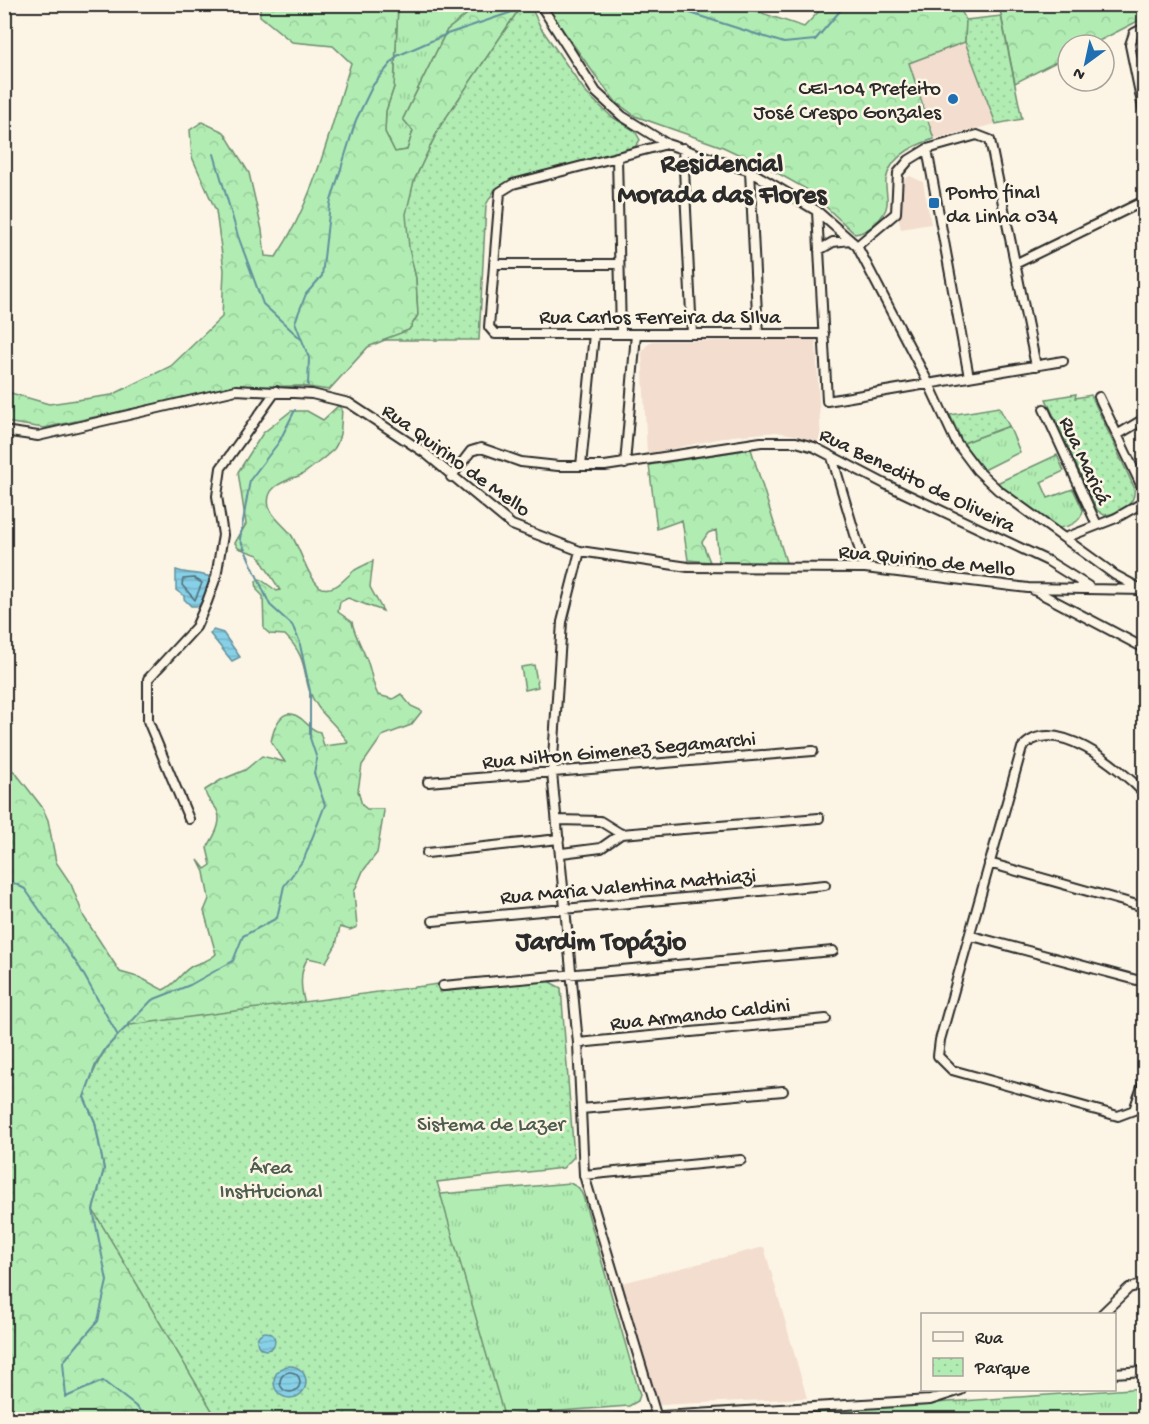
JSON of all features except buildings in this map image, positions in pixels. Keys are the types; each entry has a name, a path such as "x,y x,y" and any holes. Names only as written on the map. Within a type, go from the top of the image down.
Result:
{"street":[{"path":"540,4 596,92 622,117 667,144 750,171 817,211 857,246 929,384 956,442 977,470 998,490 1115,575 1144,590"},
{"path":"1144,28 1134,33 1130,45 1144,113"},
{"path":"857,246 896,213 898,172 909,160 927,149 976,135 990,140 1036,366"},
{"path":"619,264 494,264 500,192 513,184 667,144"},
{"path":"683,148 692,334"},
{"path":"927,149 969,377"},
{"path":"617,157 621,334"},
{"path":"750,171 758,334"},
{"path":"1015,264 1144,201"},
{"path":"817,211 827,401 1063,361"},
{"path":"819,250 833,242 850,240"},
{"name":"Rua Carlos Ferreira da SIlva","path":"494,264 489,327 495,334 824,334"},
{"path":"581,466 594,334"},
{"path":"625,464 636,334"},
{"name":"Rua Quirino de Mello","path":"4,431 38,435 236,390 312,394 349,403 425,453 451,477 512,525 580,551 688,567 865,568 1028,588 1090,587 1144,590"},
{"path":"189,819 148,721 148,678 196,627 216,577 223,535 217,496 221,468 276,391"},
{"path":"1099,397 1144,491"},
{"name":"Rua Maricá","path":"1044,409 1097,525"},
{"path":"1117,435 1144,419"},
{"name":"Rua Benedito de Oliveira","path":"451,477 471,451 481,448 521,462 581,466 625,464 761,442 796,442 814,447 1048,561 1090,587"},
{"path":"832,457 865,568"},
{"path":"1065,538 1144,502"},
{"path":"580,551 562,622 552,773 562,853 578,1043 585,1175 656,1415"},
{"path":"1028,588 1144,648"},
{"path":"1144,793 1099,755 1077,744 1051,735 1030,739 1022,748 989,864 972,936 940,1040 939,1056 943,1063 952,1070 1118,1116 1134,1110 1144,1081"},
{"name":"Rua Nilton Gimenez Segamarchi","path":"428,782 813,751"},
{"path":"562,853 602,848 621,834 819,818"},
{"path":"558,820 600,821 621,834"},
{"path":"427,853 559,839"},
{"path":"989,864 1144,907"},
{"name":"Rua Maria Valentina Mathiazi","path":"433,921 825,885"},
{"path":"972,936 1144,982"},
{"path":"443,986 833,951"},
{"name":"Rua Armando Caldini","path":"578,1043 826,1019"},
{"path":"581,1109 783,1091"},
{"path":"585,1175 741,1160"},
{"path":"1103,1313 1129,1288 1144,1284"},
{"path":"1116,1373 1144,1371"},
{"path":"595,1419 930,1400 956,1391"}],"shaded area":[{"name":"CEI-104 Prefeito José Crespo Gonzales","path":"965,42 996,124 934,139 909,63"},
{"path":"910,176 923,182 931,224 901,229 898,217 899,182"},
{"path":"816,340 821,444 800,436 776,432 732,436 647,454 642,353 653,341"},
{"path":"764,1247 807,1398 658,1405 622,1283"}],"green space":[{"path":"260,5 398,5 394,87 386,111 385,132 395,152 407,150 413,131 403,119 447,30 475,8 475,5 522,5 439,128 414,181 409,248 416,278 418,315 409,330 368,347 329,390 301,386 232,387 44,428 5,422 4,391 49,404 112,395 171,366 222,317 224,270 216,211 192,157 190,130 202,122 224,132 249,173 262,230 265,256 276,257 290,235 320,163 351,63 333,46 292,42 260,16"},
{"path":"398,5 475,5 475,8 447,30 403,119 413,131 407,150 395,152 385,132 386,111 394,87"},
{"path":"522,5 530,5 541,28 587,94 612,117 635,131 640,140 635,147 514,179 495,189 486,205 479,340 382,340 409,330 418,315 416,278 409,248 406,214 414,181 439,128"},
{"path":"545,5 738,5 804,27 825,5 958,5 966,20 965,42 909,63 934,139 904,153 892,165 886,180 886,209 880,219 855,234 808,190 772,170 723,147 635,116 616,102"},
{"path":"999,5 1144,5 1144,18 1115,33 1056,33 1056,62 1015,83"},
{"path":"1001,16 1022,119 996,124 965,42 966,20"},
{"path":"1076,394 1075,398 1091,395 1134,487 1130,503 1116,513 1104,515 1097,510 1046,399"},
{"path":"338,406 342,409 341,424 334,449 304,473 273,489 268,500 269,507 273,515 292,536 308,570 321,588 332,588 340,584 355,570 373,561 370,587 383,611 348,598 340,602 338,612 352,622 378,695 393,699 401,694 411,706 422,711 411,725 382,736 362,765 358,791 362,805 367,809 384,811 377,853 363,871 354,892 357,927 350,930 340,927 336,945 326,962 308,958 302,972 303,996 309,1018 296,1419 5,1419 4,765 15,772 42,807 48,820 56,862 71,884 84,917 120,972 141,978 163,990 186,970 216,954 204,911 209,899 204,872 198,860 205,869 211,865 207,848 219,823 219,817 205,790 245,770 262,756 285,762 271,742 278,721 286,714 297,716 320,732 324,746 348,743 312,698 303,663 294,645 285,635 270,634 264,629 263,596 257,590 256,581 260,579 277,591 280,590 258,555 238,548 235,543 246,524 238,472 263,433 291,411 307,411 323,420"},
{"path":"999,407 1009,426 963,443 950,415"},
{"path":"1009,426 1020,452 984,470 963,443"},
{"path":"751,449 787,565 719,563 716,530 708,533 702,542 710,562 688,560 682,520 657,529 649,465"},
{"path":"1057,455 1064,471 1041,482 1048,498 1073,489 1083,510 1077,521 1057,528 997,483"},
{"path":"534,665 538,687 525,690 521,667"},
{"name":"Área Institucional","path":"548,981 561,988 574,1157 563,1168 437,1182 505,1419 217,1419 93,1210 104,1169 95,1122 84,1097 96,1067 107,1048 130,1025 438,984 439,992"},
{"path":"570,1183 579,1188 583,1196 640,1395 638,1401 629,1406 451,1419 377,1204 441,1194"},
{"path":"1144,1388 1142,1419 699,1420 1116,1391"}],"water":[{"path":"176,570 211,577 201,606 191,606 176,590"},
{"path":"213,630 223,633 240,657 232,661 210,634"},
{"path":"266,1332 272,1335 275,1341 272,1347 266,1350 260,1347 257,1341 260,1335"},
{"path":"290,1366 301,1371 306,1382 301,1393 290,1398 279,1393 274,1382 279,1371"}],"waterway":[{"path":"662,4 784,43 815,40 846,4"},
{"path":"951,4 976,11 1000,4"},
{"path":"308,385 309,358 295,322 306,294 322,276 330,204 356,120 373,85 397,56 447,34 521,9"},
{"path":"214,154 238,236 263,304 301,339"},
{"path":"84,1097 96,1064 106,1048 152,1000 190,985 233,961 243,936 277,918 284,886 304,859 325,805 314,773 317,759 310,738 310,691 299,640 292,625 270,605 240,539 250,480 279,442 295,410"},
{"path":"4,878 25,889 80,968 117,1034"},
{"path":"84,1097 95,1122 104,1169 93,1210 107,1281 98,1321 63,1362 66,1397 103,1381 138,1408 146,1420"}],"place":[{"name":"CEI-104 Prefeito José Crespo Gonzales","path":"953,99"},
{"name":"Ponto final da Linha 034","path":"934,203"}],"district":[{"name":"Residencial Morada das Flores","path":"722,178"},
{"name":"Jardim Topázio","path":"601,940"}],"park label":[{"name":"Sistema de Lazer","path":"491,1123"}]}
